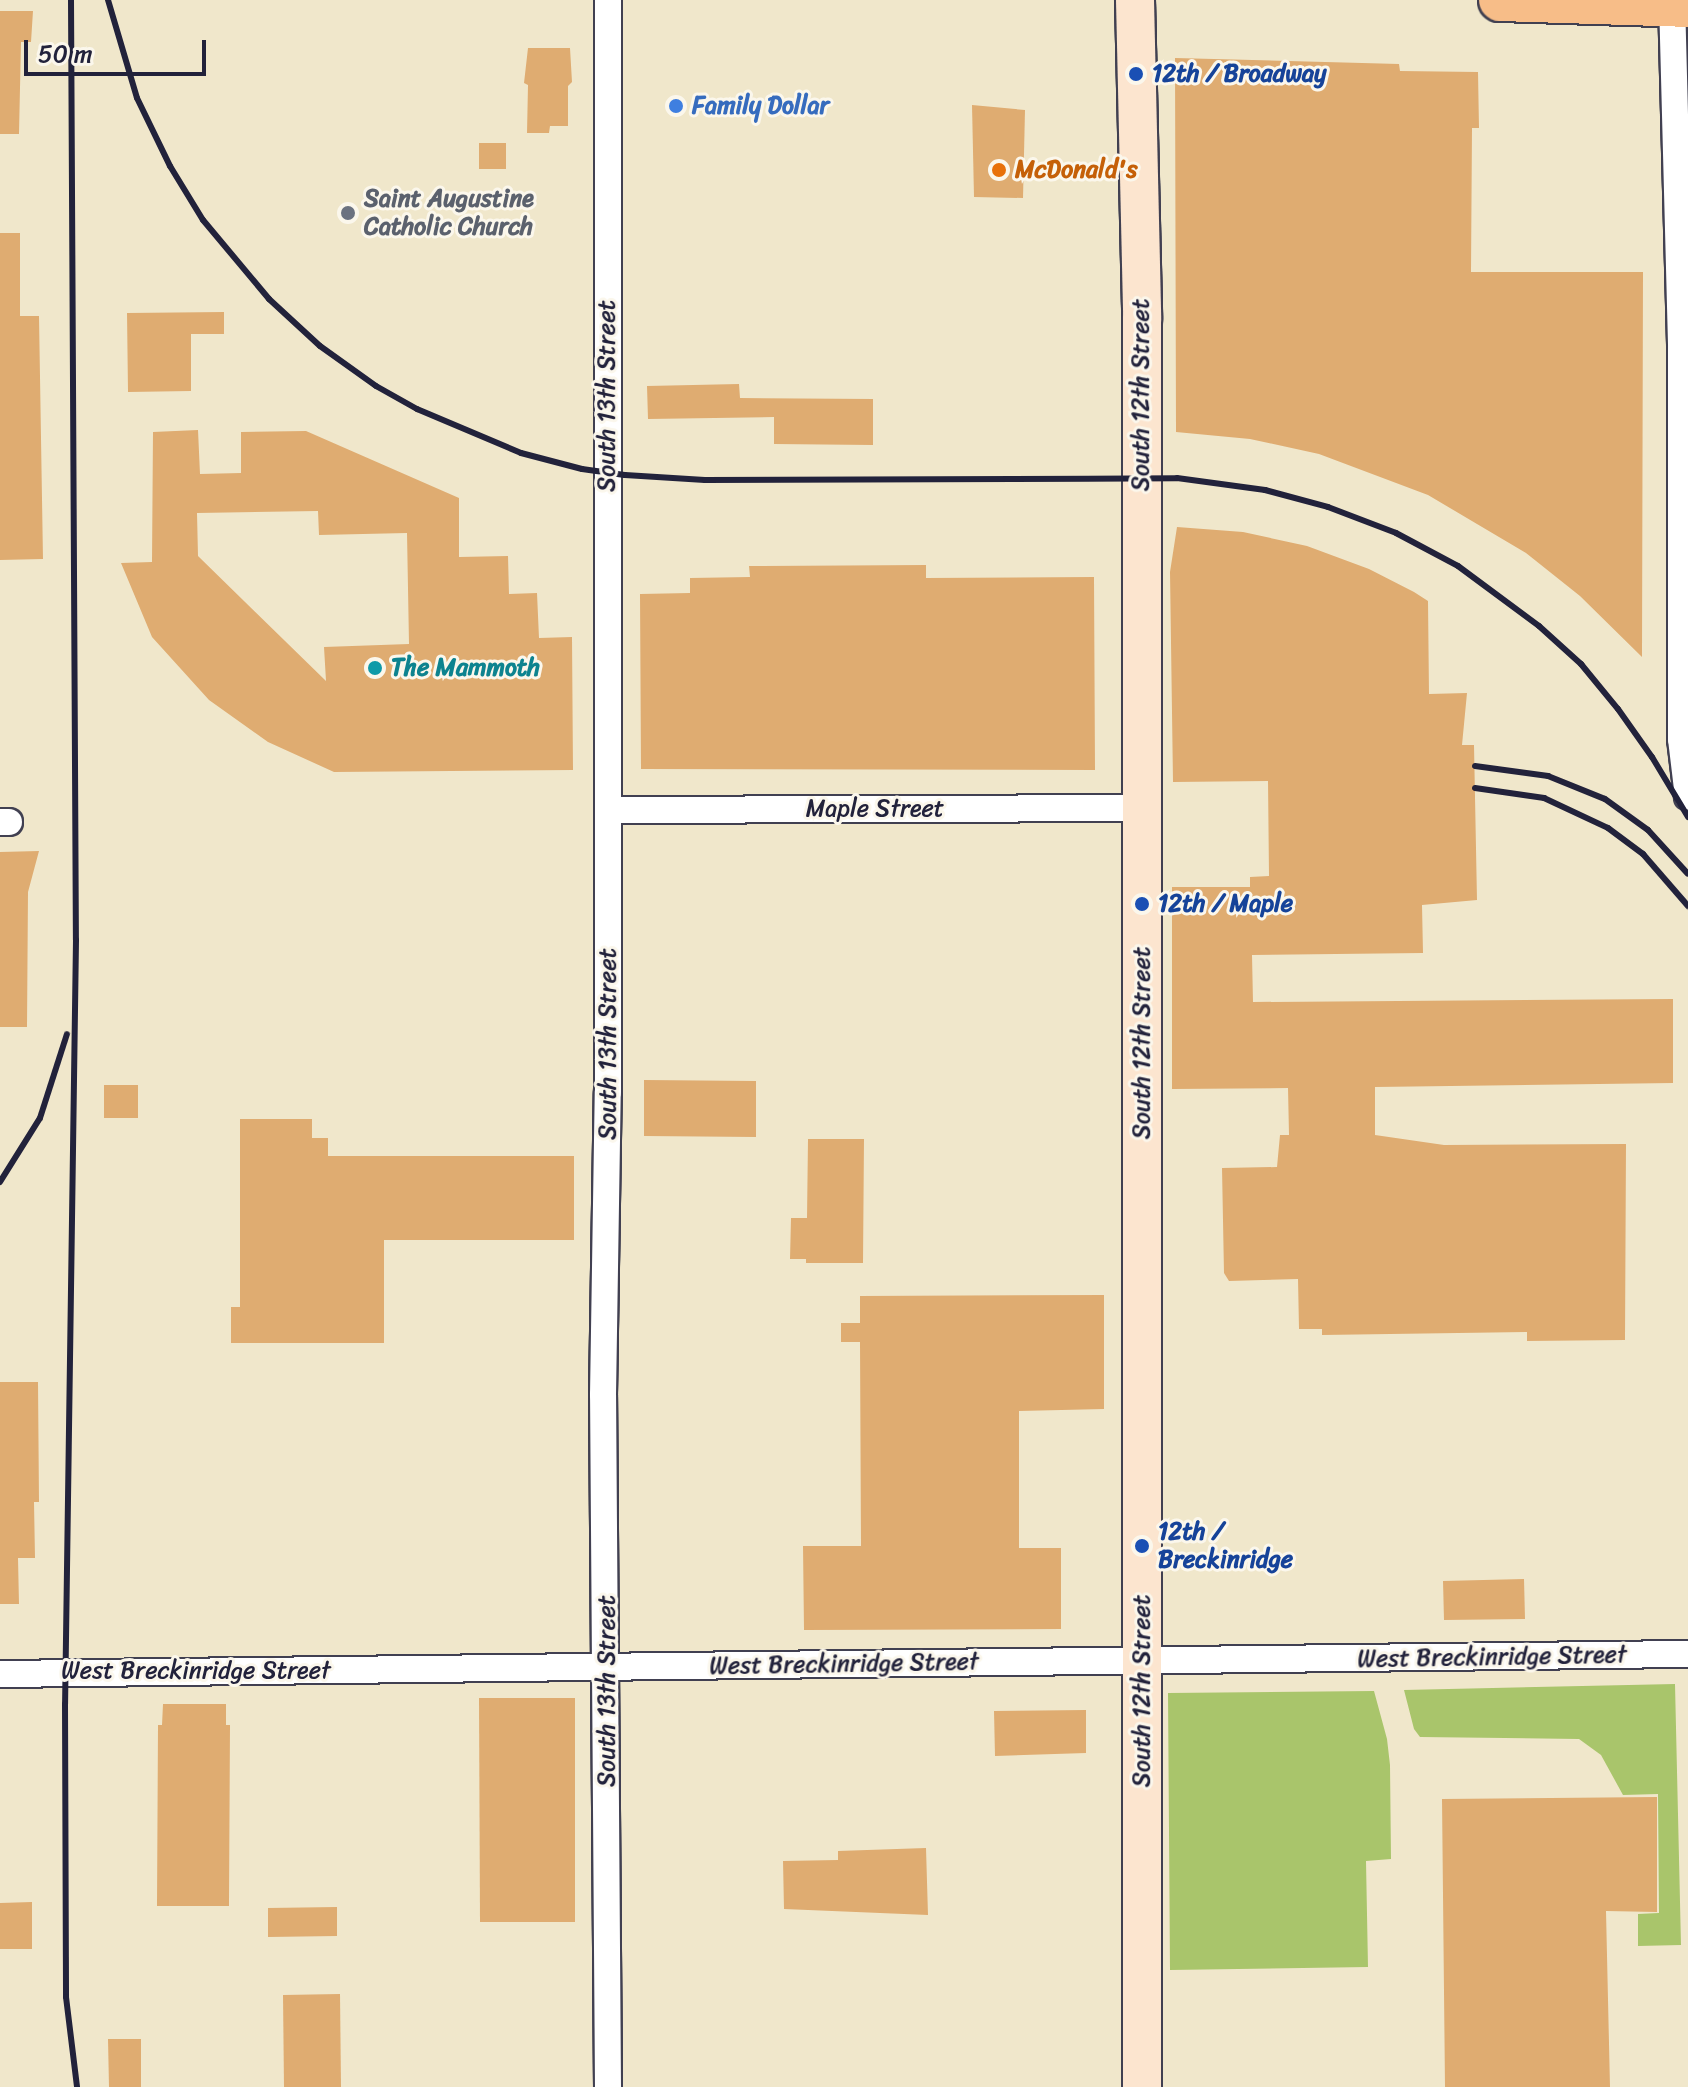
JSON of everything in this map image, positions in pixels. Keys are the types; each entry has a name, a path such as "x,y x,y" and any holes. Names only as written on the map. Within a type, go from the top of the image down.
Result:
{"main road":[{"path":"1500,0 1678,4"}],"street":[{"name":"South 13th Street","path":"608,0 609,810 603,1380 608,1666 608,2087"},
{"name":"South 12th Street","path":"1135,0 1142,317 1142,2087"},
{"path":"1678,4 1681,739 1688,797"},
{"name":"Maple Street","path":"609,810 1142,808"},
{"name":"West Breckinridge Street","path":"0,1674 1688,1654"}],"green space":[{"path":"1675,1684 1681,1945 1638,1946 1638,1914 1659,1913 1658,1794 1623,1795 1601,1755 1579,1739 1420,1737 1414,1729 1404,1690"},
{"path":"1374,1691 1387,1739 1390,1765 1391,1859 1366,1861 1368,1967 1170,1970 1168,1693"}],"building":[{"path":"0,11 33,11 31,42 21,42 19,134 0,134"},
{"path":"528,48 570,48 572,82 568,86 568,126 550,126 549,133 527,133 528,85 524,83"},
{"path":"1175,58 1399,64 1400,71 1478,72 1479,128 1472,128 1471,272 1643,272 1642,657 1580,596 1526,553 1428,495 1319,454 1250,439 1176,432"},
{"name":"McDonald's","path":"972,105 1025,110 1023,198 974,197"},
{"path":"479,143 506,143 506,169 479,169"},
{"path":"0,233 20,233 20,316 39,316 43,559 0,560"},
{"path":"224,312 224,334 191,334 191,391 128,392 127,313"},
{"path":"739,384 740,398 873,399 873,445 774,444 774,417 648,419 647,386"},
{"name":"The Mammoth","path":"198,430 200,474 241,473 241,432 306,431 459,498 459,557 508,556 509,594 537,593 539,638 572,637 573,770 334,772 268,742 209,700 152,637 121,563 152,562 153,432","holes":["318,511 319,535 407,533 409,644 324,647 326,681 198,556 197,513"]},
{"path":"1177,527 1243,532 1307,546 1369,569 1414,592 1428,601 1429,694 1467,693 1462,745 1474,745 1477,900 1422,905 1423,953 1252,955 1253,1002 1673,999 1673,1083 1375,1087 1375,1135 1444,1145 1626,1144 1625,1340 1527,1341 1527,1332 1322,1335 1322,1329 1299,1329 1298,1279 1229,1281 1224,1273 1222,1168 1277,1167 1280,1135 1289,1135 1288,1088 1172,1089 1172,887 1250,887 1250,877 1269,876 1268,781 1173,782 1170,572"},
{"path":"926,565 926,578 1094,577 1095,770 641,769 640,594 690,593 690,578 750,577 749,566"},
{"path":"39,851 28,892 27,1027 0,1027 0,852"},
{"path":"644,1080 756,1081 756,1137 644,1136"},
{"path":"104,1085 138,1085 138,1118 104,1118"},
{"path":"240,1119 312,1119 312,1138 328,1138 328,1156 574,1156 574,1240 384,1240 384,1343 231,1343 231,1307 240,1307"},
{"path":"808,1139 864,1139 863,1263 806,1263 806,1259 790,1259 791,1218 807,1218"},
{"path":"1104,1295 1104,1409 1019,1411 1019,1548 1061,1548 1061,1629 804,1630 803,1546 861,1546 860,1342 841,1342 841,1323 860,1323 860,1296"},
{"path":"0,1382 38,1382 39,1502 34,1502 35,1558 18,1558 19,1604 0,1604"},
{"path":"1524,1579 1525,1619 1444,1620 1443,1581"},
{"path":"479,1698 575,1698 575,1922 480,1922"},
{"path":"163,1704 226,1704 226,1725 230,1725 229,1906 157,1906 158,1725 162,1725"},
{"path":"1086,1710 1086,1753 995,1756 994,1711"},
{"path":"1657,1797 1657,1912 1606,1911 1610,2087 1445,2087 1442,1799"},
{"path":"926,1848 928,1915 784,1909 783,1861 838,1860 838,1851"},
{"path":"32,1902 32,1949 0,1949 0,1903"},
{"path":"337,1907 337,1936 268,1937 268,1908"},
{"path":"340,1994 341,2087 284,2087 283,1995"},
{"path":"108,2039 141,2039 141,2087 109,2087"}],"railway":[{"path":"71,0 76,940 65,1704 66,1997 77,2087"},
{"path":"108,0 137,98 170,166 203,220 269,299 320,346 376,386 417,409 521,453 582,469 625,475 705,480 1177,478 1265,490 1328,507 1396,533 1458,566 1539,626 1581,664 1618,709 1652,757 1688,817"},
{"path":"1475,766 1548,776 1605,799 1648,830 1688,874"},
{"path":"1475,788 1544,798 1608,828 1643,854 1688,906"},
{"path":"0,1182 40,1118 67,1034"}],"place":[{"name":"12th / Broadway","path":"1136,74"},
{"name":"Family Dollar","path":"676,106"},
{"name":"McDonald's","path":"999,170"},
{"name":"Saint Augustine Catholic Church","path":"348,213"},
{"name":"The Mammoth","path":"375,668"},
{"name":"12th / Maple","path":"1142,904"},
{"name":"12th / Breckinridge","path":"1142,1546"}]}
